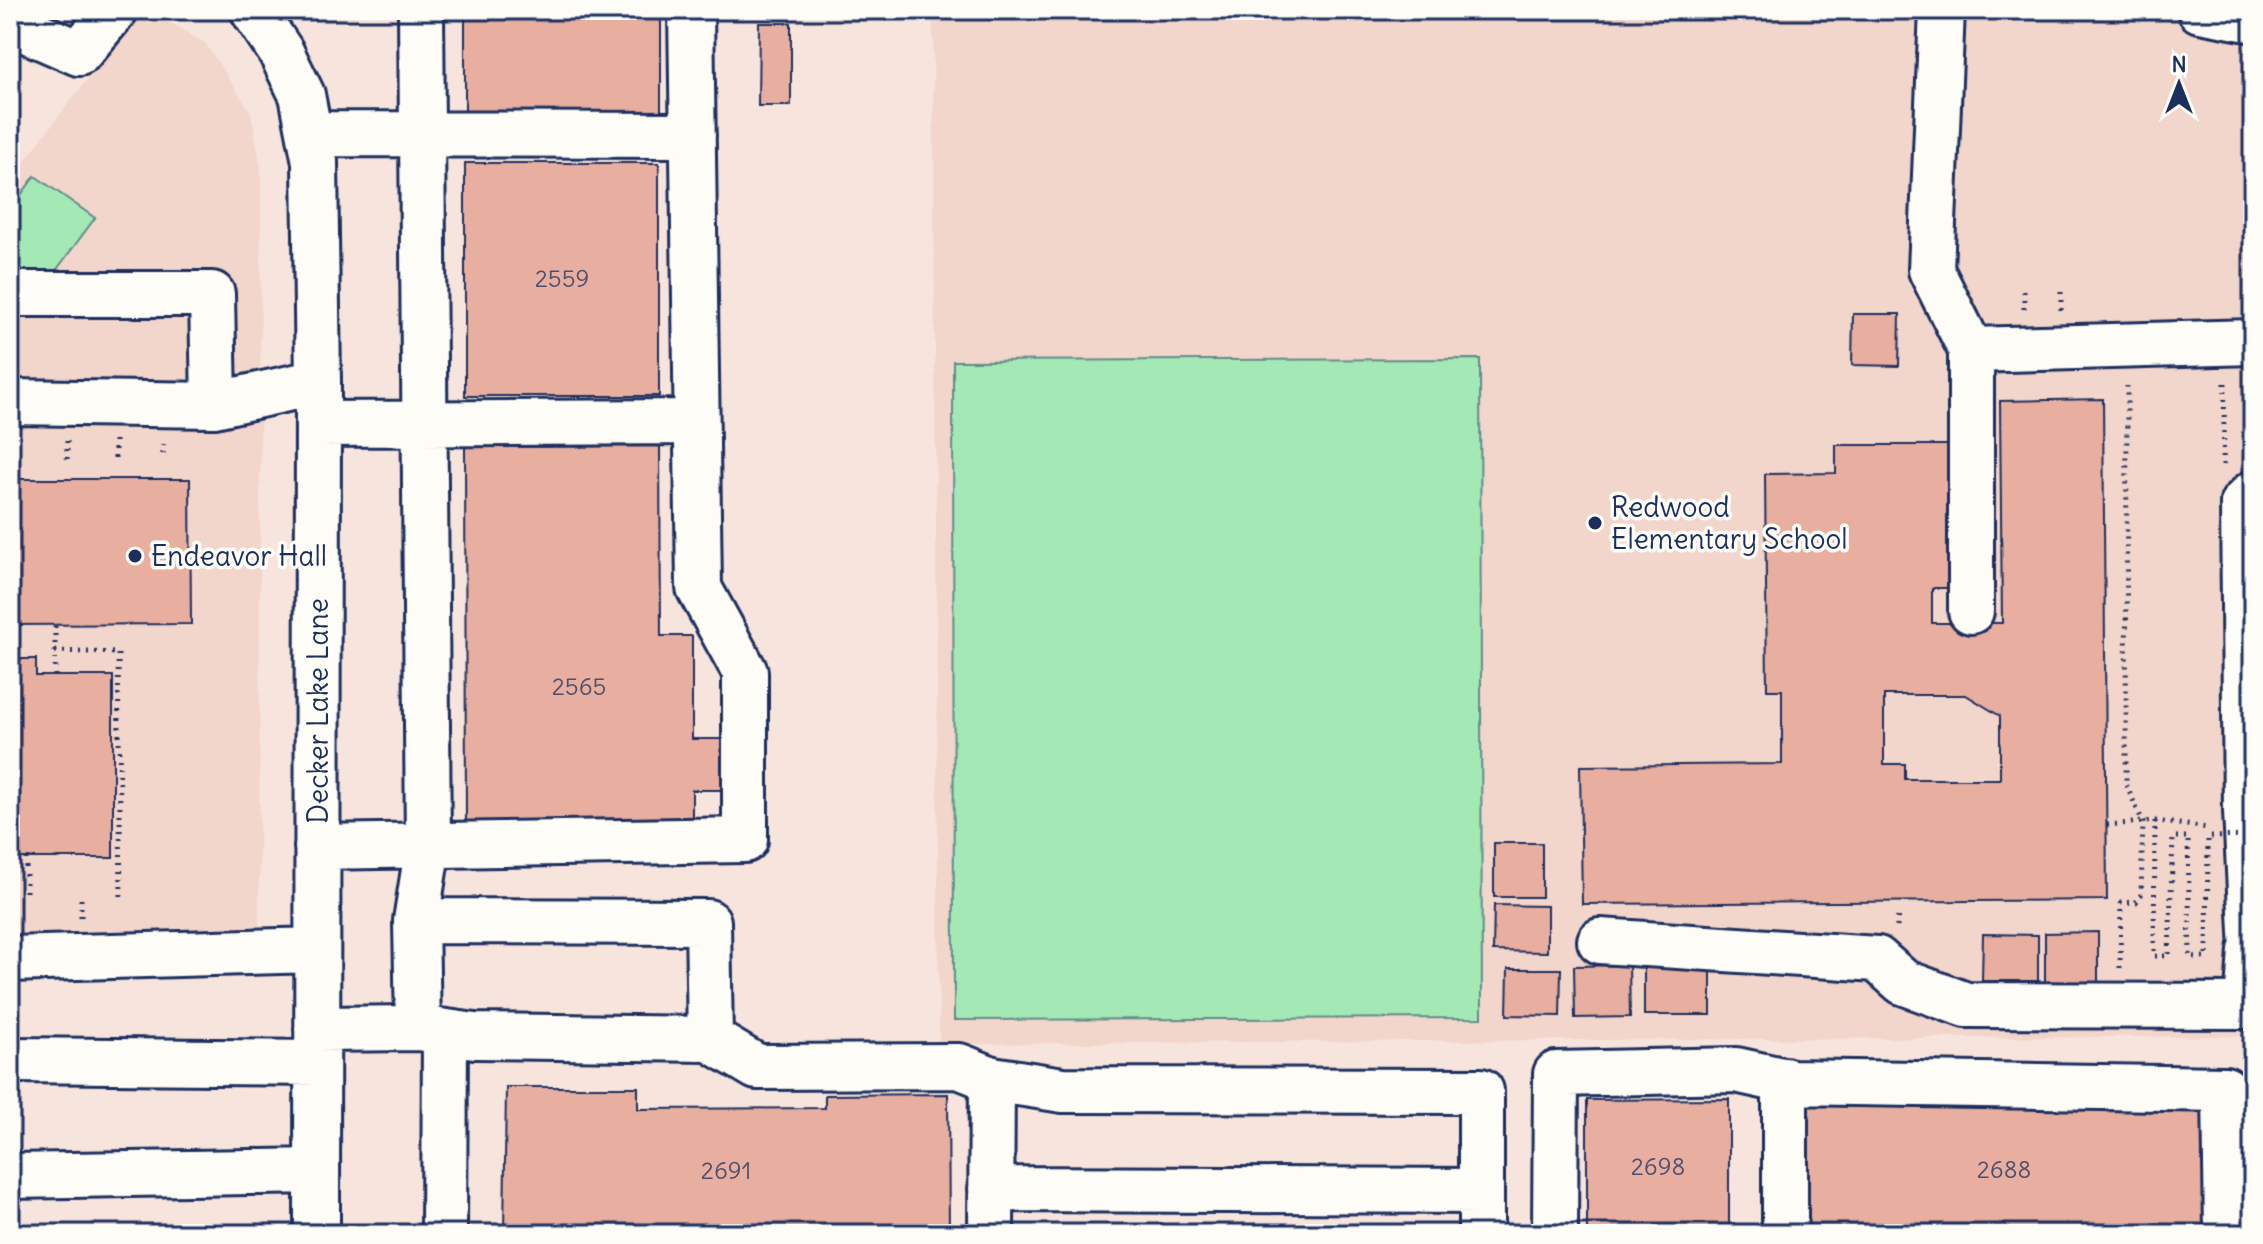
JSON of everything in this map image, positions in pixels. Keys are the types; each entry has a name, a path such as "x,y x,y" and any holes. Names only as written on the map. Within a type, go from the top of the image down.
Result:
{"street":[{"path":"10,23 79,53 115,10"},
{"name":"Decker Lake Lane","path":"253,10 281,52 302,95 315,162 318,403 317,1234"},
{"path":"421,10 427,423 428,845 416,921 432,1030 444,1234"},
{"path":"317,847 745,840 745,672 699,588 691,10"},
{"path":"1942,10 1931,270 1971,350 1971,611"},
{"path":"2200,10 2253,20"},
{"path":"311,134 693,135"},
{"path":"10,294 212,294 214,405"},
{"path":"1971,350 2239,358"},
{"path":"10,402 318,403 427,423 696,422"},
{"path":"1600,941 1877,959 1903,982 1966,1005 2247,1006 2252,951 2243,503 2238,485"},
{"path":"416,921 708,922 710,1039"},
{"path":"10,959 317,950"},
{"path":"10,1060 317,1046 432,1030 475,1036 710,1039 757,1067 959,1066 992,1079 1063,1090 1481,1091 1481,1234"},
{"path":"1555,1234 1556,1074 1736,1070 1785,1080 2225,1089 2227,1234"},
{"path":"991,1234 992,1079"},
{"path":"1785,1080 1785,1234"},
{"path":"10,1176 317,1171"},
{"path":"991,1189 1481,1191"}],"path":[{"path":"2238,485 2239,358"},
{"path":"2121,981 2121,903 2136,902 2141,895 2143,822 2126,785 2127,373"},
{"path":"55,624 55,676"},
{"path":"55,651 118,653 121,898"},
{"path":"2155,821 2154,956 2169,956 2173,837 2188,837 2190,957 2207,957 2208,837 2253,836"},
{"path":"2107,825 2155,821 2213,827"},
{"path":"26,858 26,898"},
{"path":"29,1226 29,1234"}],"shaded area":[{"name":"Endeavor Hall","path":"140,10 148,10 205,43 251,112 261,169 259,931 10,934 10,180"},
{"name":"Redwood Elementary School","path":"933,10 2253,10 2253,1036 939,1044"}],"green space":[{"path":"35,176 95,218 46,284 10,261 10,210"},
{"path":"1480,359 1482,1018 954,1020 953,361"}],"building":[{"path":"465,10 661,10 661,113 465,113"},
{"path":"759,23 791,23 791,106 758,106"},
{"path":"465,163 659,163 659,396 465,396"},
{"path":"1853,314 1900,314 1899,366 1852,365"},
{"path":"2103,399 2107,900 1582,904 1580,766 1782,764 1782,690 1767,690 1765,474 1836,473 1836,445 1950,445 1951,588 1932,588 1932,623 2002,623 2000,401","holes":["1884,695 1966,695 2000,716 2000,779 1905,779 1905,764 1884,764"]},
{"path":"660,446 661,636 692,636 692,739 723,739 723,790 692,790 692,826 466,828 465,447"},
{"path":"10,479 190,479 191,624 10,625"},
{"path":"10,659 36,659 36,676 113,676 113,858 10,858"},
{"path":"1494,843 1542,843 1542,897 1494,897"},
{"path":"1494,905 1547,906 1547,952 1493,951"},
{"path":"2098,932 2098,984 2045,984 2045,933"},
{"path":"1983,934 2038,935 2038,981 1982,981"},
{"path":"1629,965 1630,1017 1575,1018 1574,966"},
{"path":"1644,966 1711,966 1711,1015 1644,1015"},
{"path":"1508,969 1561,969 1560,1016 1507,1015"},
{"path":"506,1087 638,1087 638,1109 825,1108 825,1095 948,1094 949,1234 504,1234"},
{"path":"1729,1099 1729,1234 1587,1234 1587,1100"},
{"path":"1805,1105 2203,1105 2203,1234 1805,1234"}],"place":[{"name":"Redwood Elementary School","path":"1595,523"},
{"name":"Endeavor Hall","path":"135,556"}]}
